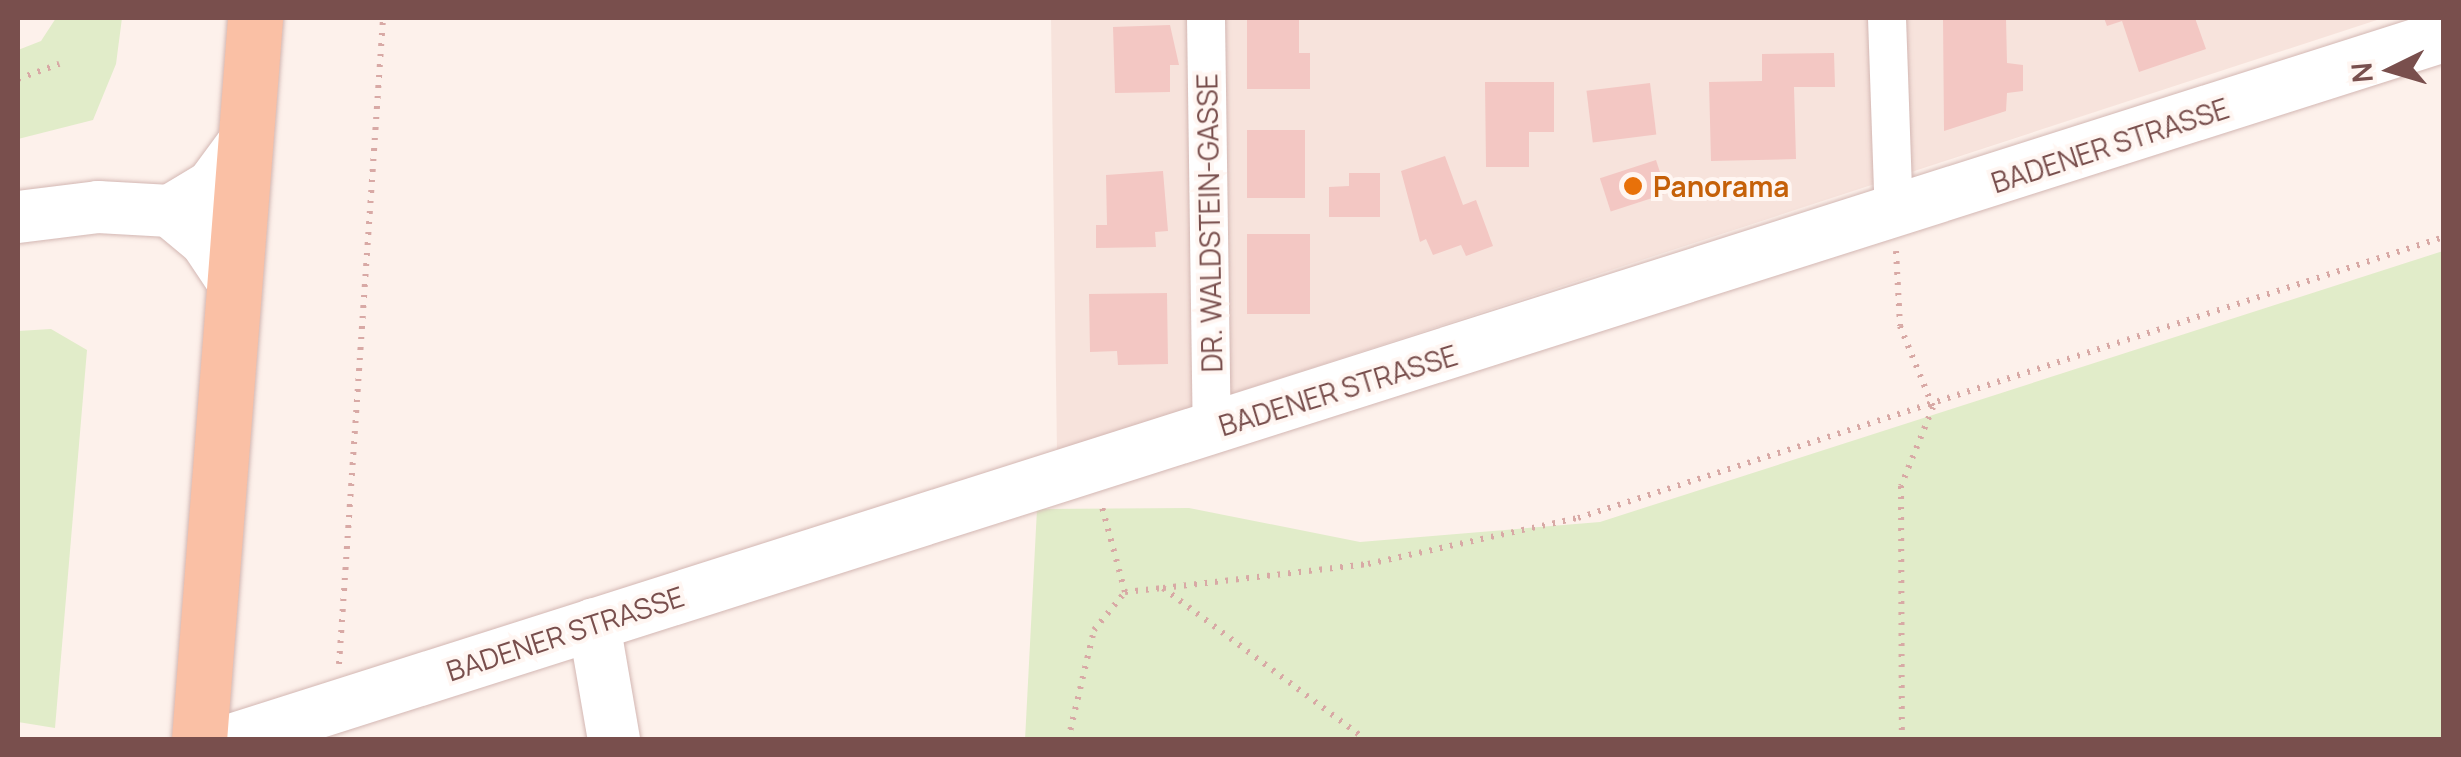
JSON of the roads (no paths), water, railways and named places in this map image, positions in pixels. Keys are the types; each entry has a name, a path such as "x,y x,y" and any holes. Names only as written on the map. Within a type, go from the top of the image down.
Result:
{"main road":[{"path":"200,740 255,18"}],"street":[{"name":"DR. WALDSTEIN-GASSE","path":"1206,18 1212,429"},
{"path":"1887,18 1894,215"},
{"name":"BADENER STRASSE","path":"231,740 1894,215 2444,36"},
{"path":"18,217 98,206 170,211 212,186 245,141"},
{"path":"170,211 206,240 234,283"},
{"path":"594,624 614,740"}],"place":[{"name":"Panorama","path":"1633,186"}]}
